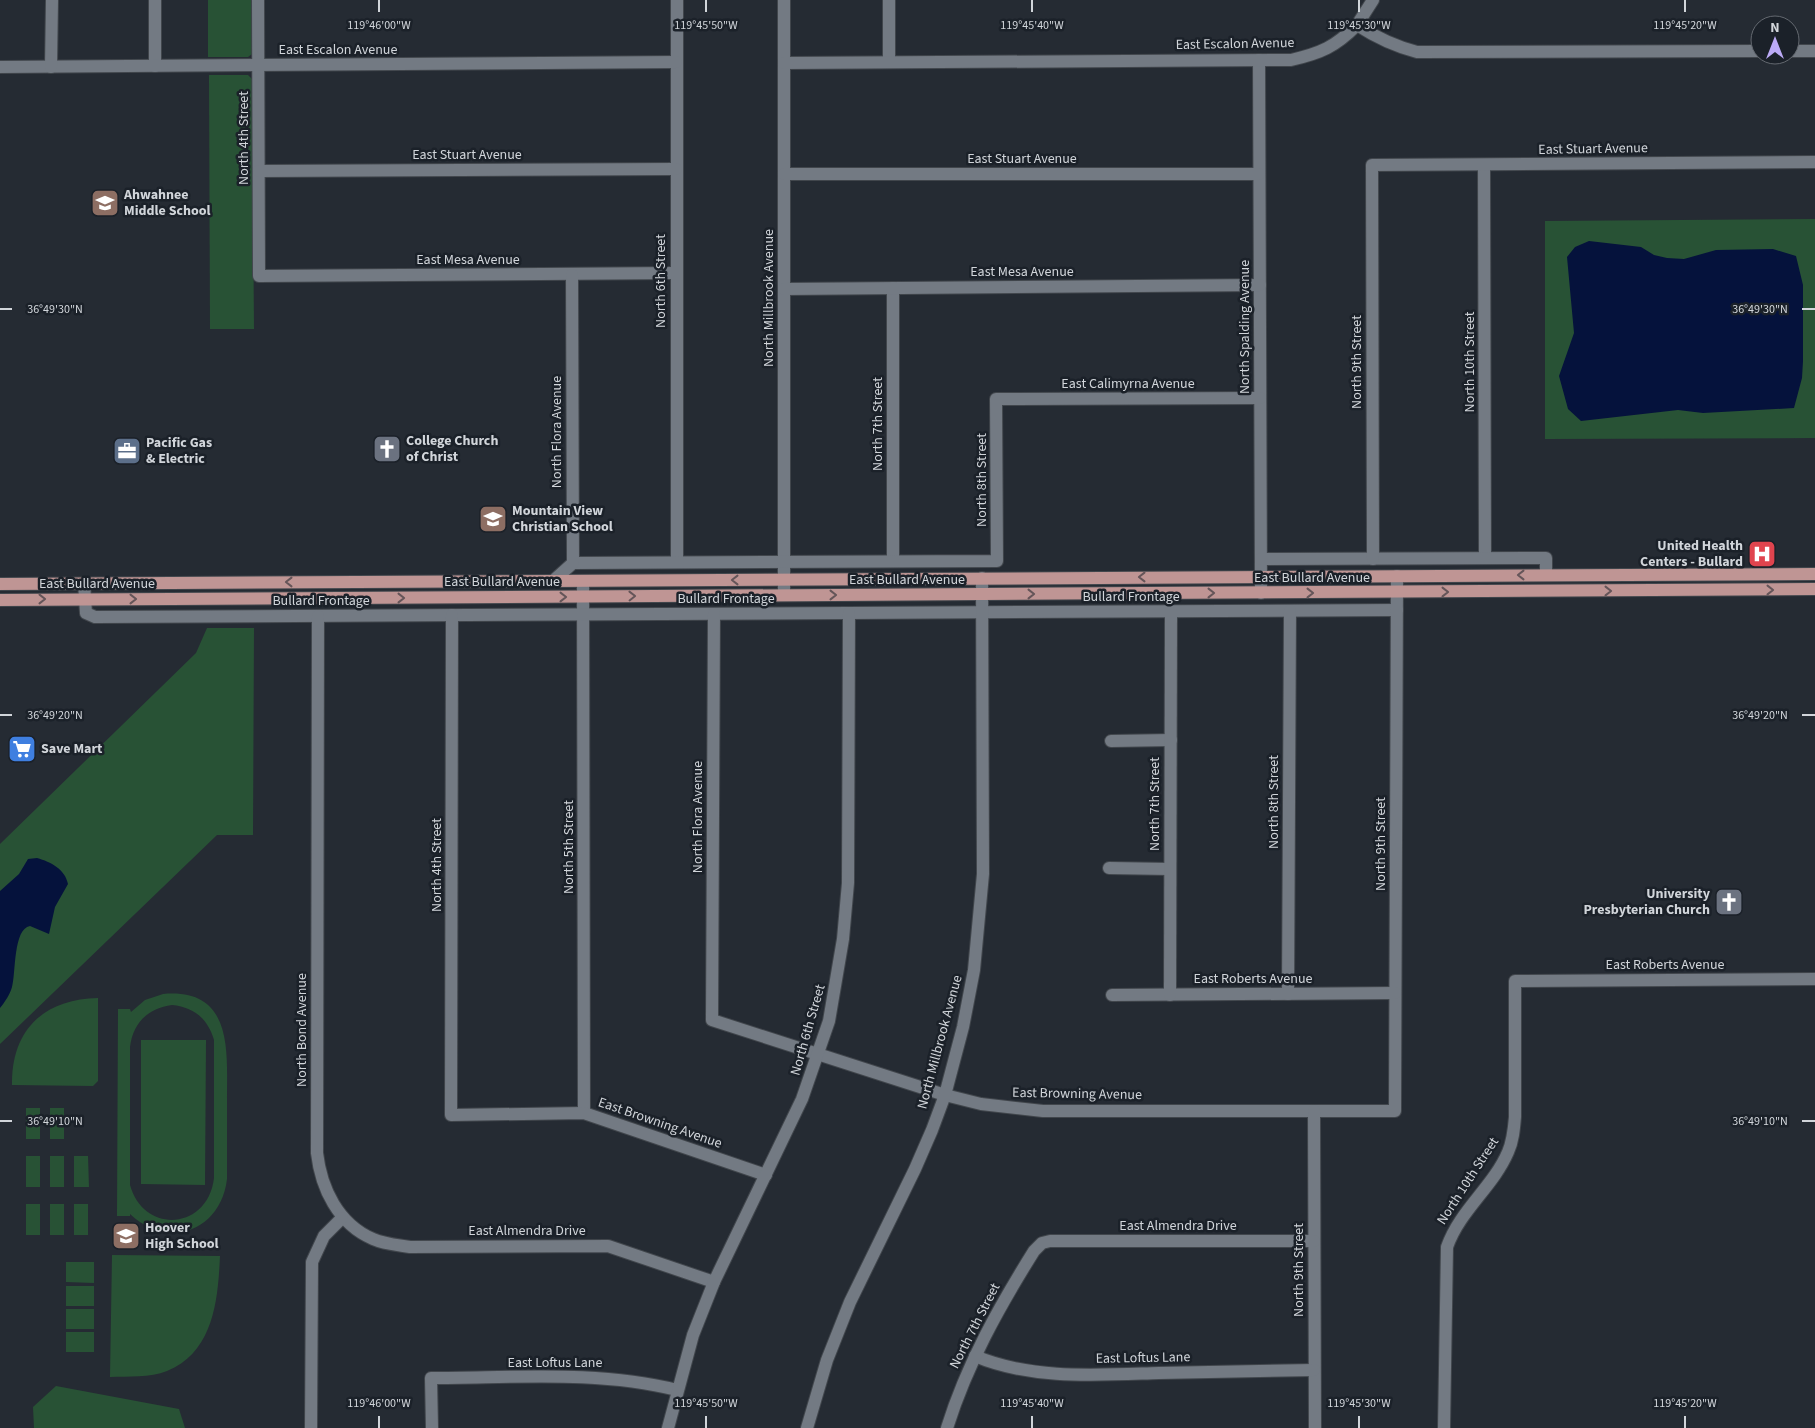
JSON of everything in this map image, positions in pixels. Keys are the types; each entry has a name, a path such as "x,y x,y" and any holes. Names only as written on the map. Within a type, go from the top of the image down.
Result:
{"main road":[{"name":"East Bullard Avenue","path":"0,584 1815,574"},
{"path":"281,598 316,590 364,590 372,586 373,581"},
{"path":"0,592 22,584"},
{"name":"East Bullard Avenue","path":"0,600 1815,589"}],"street":[{"path":"52,0 52,67"},
{"path":"155,0 155,66"},
{"name":"North 4th Street","path":"258,0 259,276"},
{"name":"North 6th Street","path":"677,0 678,562"},
{"name":"North Millbrook Avenue","path":"784,0 784,595"},
{"path":"889,0 889,62"},
{"path":"1373,0 1357,25 1379,39 1397,47 1417,52 1750,51"},
{"name":"East Escalon Avenue","path":"784,63 1291,60 1319,53 1340,42 1357,25"},
{"path":"1800,51 1815,51"},
{"name":"North Spalding Avenue","path":"1259,60 1261,593"},
{"name":"East Escalon Avenue","path":"0,67 676,62"},
{"name":"East Stuart Avenue","path":"1372,165 1815,162"},
{"name":"North 9th Street","path":"1372,165 1373,559"},
{"name":"North 10th Street","path":"1484,165 1485,558"},
{"name":"East Stuart Avenue","path":"259,171 676,169"},
{"name":"East Stuart Avenue","path":"784,174 1259,174"},
{"name":"North Flora Avenue","path":"572,274 573,563"},
{"name":"East Mesa Avenue","path":"259,276 676,274"},
{"name":"East Mesa Avenue","path":"784,289 1260,286"},
{"name":"North 7th Street","path":"893,288 893,561"},
{"name":"East Calimyrna Avenue","path":"996,399 1260,398"},
{"name":"North 8th Street","path":"893,561 997,560 996,399"},
{"path":"1261,559 1546,558 1546,575"},
{"path":"553,581 573,563 893,561"},
{"name":"North 9th Street","path":"1395,1111 1397,576"},
{"name":"North Millbrook Avenue","path":"807,1428 827,1360 850,1302 916,1170 945,1095 963,1027 974,970 980,924 983,874 982,578"},
{"name":"North 5th Street","path":"583,581 584,1113"},
{"path":"84,584 84,599"},
{"name":"Bullard Frontage","path":"84,599 86,613 95,617 1397,610"},
{"name":"North 7th Street","path":"1170,994 1171,611"},
{"name":"North 8th Street","path":"1288,994 1290,611"},
{"name":"North 6th Street","path":"668,1428 693,1334 714,1282 802,1099 818,1055 837,984 848,883 850,613"},
{"name":"North Flora Avenue","path":"712,1020 714,614"},
{"name":"North 4th Street","path":"451,1115 452,615"},
{"name":"North Bond Avenue","path":"318,616 317,1153 319,1171 324,1186 342,1218"},
{"name":"North 7th Street","path":"1111,741 1170,740"},
{"name":"North 7th Street","path":"1109,868 1170,869"},
{"name":"East Roberts Avenue","path":"1515,981 1815,979"},
{"name":"North 10th Street","path":"1444,1428 1447,1246 1458,1222 1508,1152 1513,1138 1516,1117 1515,981"},
{"name":"East Roberts Avenue","path":"1112,995 1396,993"},
{"name":"East Browning Avenue","path":"712,1020 945,1095 981,1104 1043,1111 1395,1111"},
{"name":"North 9th Street","path":"1314,1111 1315,1428"},
{"name":"East Browning Avenue","path":"451,1115 584,1113 766,1175"},
{"path":"311,1428 312,1262 324,1236 342,1218"},
{"name":"East Almendra Drive","path":"342,1218 373,1239 388,1244 410,1247 608,1246 714,1282"},
{"name":"East Almendra Drive","path":"1042,1243 1050,1241 1314,1241"},
{"name":"North 7th Street","path":"947,1428 975,1356 1006,1296 1034,1251 1042,1243"},
{"name":"East Loftus Lane","path":"975,1356 1005,1367 1040,1373 1122,1374 1314,1370"},
{"name":"East Loftus Lane","path":"432,1428 431,1378 611,1378 648,1383 677,1390"}],"green space":[{"path":"208,0 252,0 252,54 248,57 208,57"},
{"path":"209,75 248,75 252,79 254,329 210,329"},
{"path":"1815,219 1815,438 1545,439 1545,221"},
{"path":"207,628 254,628 253,835 217,835 0,1044 0,844 196,653"},
{"path":"163,994 186,995 203,1001 214,1012 221,1026 225,1042 227,1061 227,1179 223,1197 215,1211 204,1222 191,1230 176,1232 160,1231 145,1225 130,1214 130,1216 117,1216 118,1009 130,1009 131,1012 145,1000","holes":["180,1006 199,1015 208,1026 214,1040 214,1178 209,1195 200,1208 188,1216 175,1220 161,1218 148,1212 137,1201 130,1185 130,1047 134,1031 149,1013 163,1007"]},
{"path":"98,998 98,1081 93,1086 12,1085 13,1066 17,1048 34,1021 47,1011 62,1004"},
{"path":"141,1040 206,1040 205,1185 141,1184"},
{"path":"26,1108 40,1108 40,1139 26,1139"},
{"path":"50,1108 64,1108 64,1139 50,1139"},
{"path":"26,1156 40,1156 40,1187 26,1187"},
{"path":"50,1156 64,1156 64,1187 50,1187"},
{"path":"74,1156 88,1156 89,1187 74,1187"},
{"path":"26,1204 40,1204 40,1235 26,1235"},
{"path":"50,1204 64,1204 64,1235 50,1235"},
{"path":"74,1204 88,1204 88,1235 74,1235"},
{"path":"112,1255 220,1256 215,1306 210,1322 204,1338 195,1351 183,1362 167,1371 153,1375 110,1377"},
{"path":"66,1262 94,1262 94,1283 66,1282"},
{"path":"66,1286 94,1286 94,1306 66,1306"},
{"path":"66,1309 94,1309 94,1329 66,1329"},
{"path":"66,1332 94,1332 94,1352 66,1352"},
{"path":"56,1386 179,1409 185,1428 34,1428 33,1407"}],"water":[{"path":"1589,241 1641,247 1654,255 1667,258 1684,259 1716,250 1773,249 1796,256 1803,285 1803,361 1802,378 1794,408 1703,413 1678,410 1581,421 1568,409 1559,376 1574,333 1567,257 1575,247"},
{"path":"37,858 61,870 68,884 55,907 49,934 30,926 21,935 16,952 12,987 0,1008 0,891 19,874 28,859"}],"place":[{"name":"Ahwahnee Middle School","path":"105,203"},
{"name":"College Church of Christ","path":"387,449"},
{"name":"Pacific Gas & Electric","path":"127,451"},
{"name":"Mountain View Christian School","path":"493,519"},
{"name":"United Health Centers - Bullard","path":"1762,554"},
{"name":"Save Mart","path":"22,749"},
{"name":"University Presbyterian Church","path":"1729,902"},
{"name":"Hoover High School","path":"126,1236"}]}
